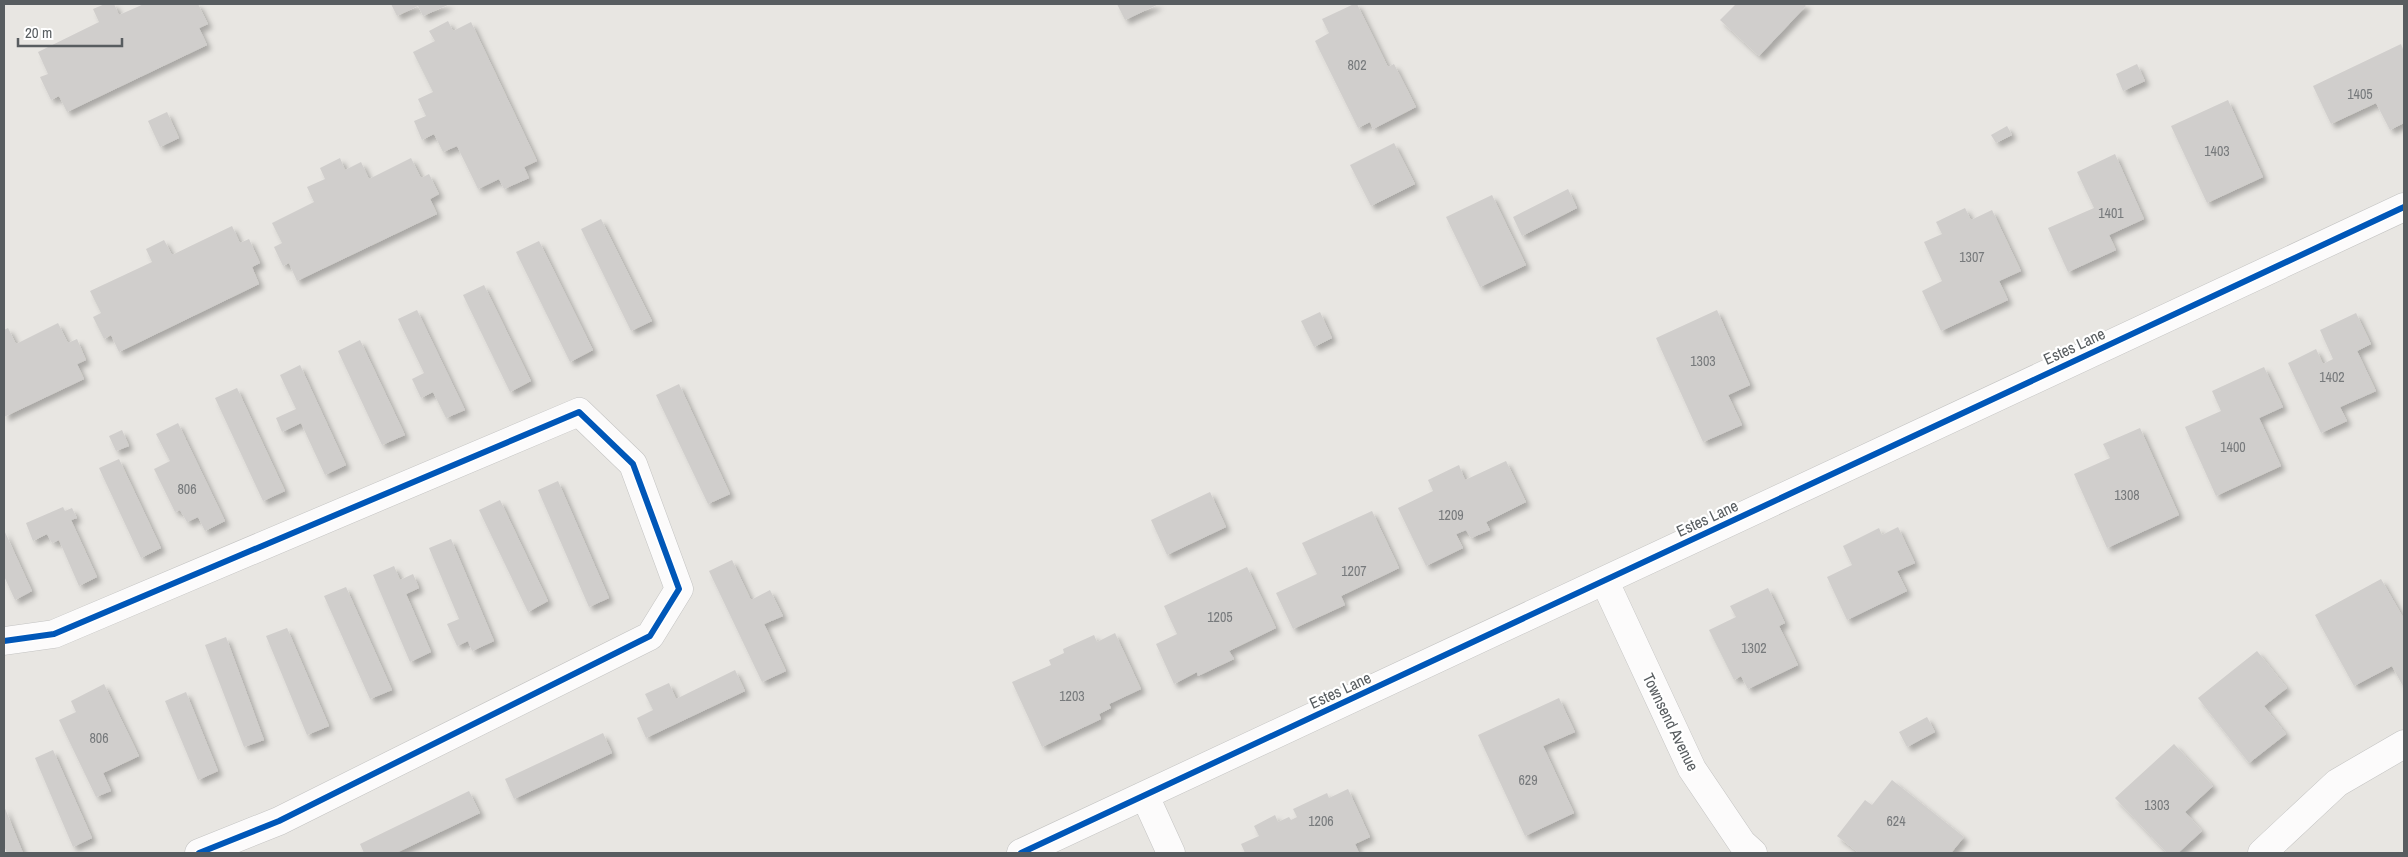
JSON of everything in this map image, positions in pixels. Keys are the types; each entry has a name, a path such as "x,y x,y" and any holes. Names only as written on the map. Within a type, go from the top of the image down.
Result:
{"street":[{"name":"Estes Lane","path":"1021,853 1605,582 2404,207"},
{"path":"4,641 54,634 579,412 633,464 679,589 650,636 279,821 200,853"},
{"name":"Townsend Avenue","path":"1605,582 1692,768 1742,843 1753,853"},
{"path":"2262,853 2337,783 2404,744"},
{"path":"1145,796 1171,853"}],"building":[{"path":"105,4 114,4 119,15 144,4 198,4 208,24 199,28 207,45 67,112 59,96 51,100 40,77 48,74 38,52 99,22 93,9"},
{"path":"391,4 450,4 423,16 418,6 397,16"},
{"path":"1117,4 1159,4 1125,20"},
{"path":"1357,4 1388,67 1394,64 1416,107 1373,129 1370,122 1358,128 1315,41 1329,33 1322,19"},
{"path":"1736,4 1804,4 1806,6 1759,56 1720,20"},
{"path":"448,21 453,31 471,22 537,161 524,167 529,178 504,189 499,179 478,189 457,146 443,152 434,134 422,140 414,121 426,116 418,99 433,92 413,52 435,41 429,31"},
{"path":"2401,44 2404,52 2404,123 2390,130 2376,103 2331,124 2313,86"},
{"path":"2137,64 2145,81 2123,91 2116,74"},
{"path":"2228,100 2263,177 2207,203 2171,126"},
{"path":"167,112 179,138 160,147 148,121"},
{"path":"2007,126 2012,135 1996,143 1991,135"},
{"path":"1394,143 1415,184 1371,206 1350,165"},
{"path":"2115,154 2144,219 2109,235 2116,250 2068,272 2048,228 2094,208 2077,172"},
{"path":"340,158 345,170 361,162 369,179 411,158 421,178 429,174 439,194 430,199 437,214 297,281 289,263 283,266 274,247 282,243 272,223 314,202 307,187 325,179 320,168"},
{"path":"1568,189 1577,208 1522,236 1513,217"},
{"path":"1492,195 1526,265 1480,287 1446,217"},
{"path":"1965,208 1971,220 1992,210 2021,271 1999,281 2008,300 1941,331 1922,291 1942,281 1924,242 1942,234 1936,222"},
{"path":"601,219 652,321 631,331 581,229"},
{"path":"232,226 240,243 249,239 260,263 252,267 259,284 119,352 111,335 104,339 93,317 101,313 90,291 152,262 146,249 164,240 172,255"},
{"path":"539,241 593,350 570,362 516,252"},
{"path":"484,285 531,381 510,392 463,295"},
{"path":"417,310 465,410 446,418 433,392 421,398 412,379 424,373 398,319"},
{"path":"1717,310 1750,385 1728,395 1742,425 1703,442 1656,338"},
{"path":"1320,312 1332,338 1314,347 1301,321"},
{"path":"2356,313 2371,344 2357,351 2376,391 2340,407 2347,421 2321,433 2288,363 2316,349 2323,364 2333,359 2320,330"},
{"path":"58,323 68,343 77,339 86,360 77,364 84,379 4,417 4,330 8,328 16,344"},
{"path":"360,340 405,435 382,445 338,351"},
{"path":"300,365 346,465 325,475 301,423 282,432 276,418 296,409 280,375"},
{"path":"2264,367 2283,407 2259,418 2281,466 2216,496 2185,427 2221,411 2212,391"},
{"path":"679,384 730,494 708,504 656,395"},
{"path":"237,388 285,491 263,501 215,398"},
{"path":"178,423 225,521 205,531 198,517 187,522 180,510 175,512 154,469 170,461 156,434"},
{"path":"2140,428 2179,515 2107,548 2074,474 2110,458 2103,444"},
{"path":"122,430 129,446 116,451 109,436"},
{"path":"119,459 161,548 141,558 99,468"},
{"path":"1506,461 1526,502 1486,522 1490,530 1471,538 1466,530 1456,534 1463,548 1426,566 1398,508 1433,491 1428,480 1459,465 1465,480"},
{"path":"558,481 609,598 589,607 538,490"},
{"path":"1210,492 1226,527 1167,555 1151,520"},
{"path":"500,500 548,601 528,612 479,510"},
{"path":"63,507 65,511 72,508 77,518 71,520 97,577 79,586 59,540 52,543 47,534 33,541 26,523"},
{"path":"1372,511 1399,568 1341,596 1345,605 1293,629 1276,593 1317,574 1302,543"},
{"path":"1898,527 1915,563 1897,571 1907,591 1847,620 1827,577 1852,565 1843,546 1879,528 1882,535"},
{"path":"4,530 32,591 15,600 4,576"},
{"path":"451,539 494,641 472,651 468,641 457,646 447,624 459,619 429,548"},
{"path":"732,560 751,600 770,590 783,616 764,624 786,671 762,682 709,571"},
{"path":"394,566 400,580 413,574 419,588 406,594 431,652 410,662 373,575"},
{"path":"1247,567 1276,628 1229,651 1234,659 1198,676 1197,672 1174,684 1156,644 1177,634 1164,606"},
{"path":"2381,579 2404,619 2404,688 2392,666 2354,686 2315,615"},
{"path":"346,587 392,690 370,699 324,596"},
{"path":"1768,588 1785,623 1779,626 1798,665 1748,689 1741,676 1734,680 1709,630 1736,617 1730,606"},
{"path":"287,628 329,726 307,735 266,636"},
{"path":"1115,633 1141,689 1109,704 1111,708 1099,714 1101,719 1042,747 1012,682 1051,665 1049,660 1064,653 1063,649 1094,635 1097,642"},
{"path":"226,637 264,740 244,747 205,645"},
{"path":"2257,651 2287,688 2264,706 2286,734 2249,763 2198,698"},
{"path":"735,670 745,691 646,738 637,718 653,710 645,694 669,683 676,699"},
{"path":"104,684 139,756 103,773 111,791 96,797 59,720 76,712 71,701"},
{"path":"186,692 218,771 198,780 165,701"},
{"path":"1559,698 1575,732 1543,746 1574,813 1525,836 1478,735"},
{"path":"1927,717 1935,732 1907,747 1899,732"},
{"path":"603,733 612,753 514,799 505,779"},
{"path":"2174,744 2213,786 2185,812 2202,831 2178,853 2167,853 2115,798"},
{"path":"53,750 92,838 73,847 35,758"},
{"path":"1892,780 1964,837 1951,853 1859,853 1837,836 1865,800 1872,805"},
{"path":"1348,789 1370,837 1355,844 1359,853 1245,853 1241,844 1259,836 1254,826 1275,815 1278,822 1289,817 1291,820 1297,817 1293,809 1327,793 1329,798"},
{"path":"469,791 480,813 396,853 364,853 360,844"},
{"path":"4,806 23,853 7,853 4,846"}],"cycle path":[{"path":"1021,853 2404,207"},
{"path":"4,641 54,634 579,412 633,464 679,589 650,636 279,821 199,853"}]}
